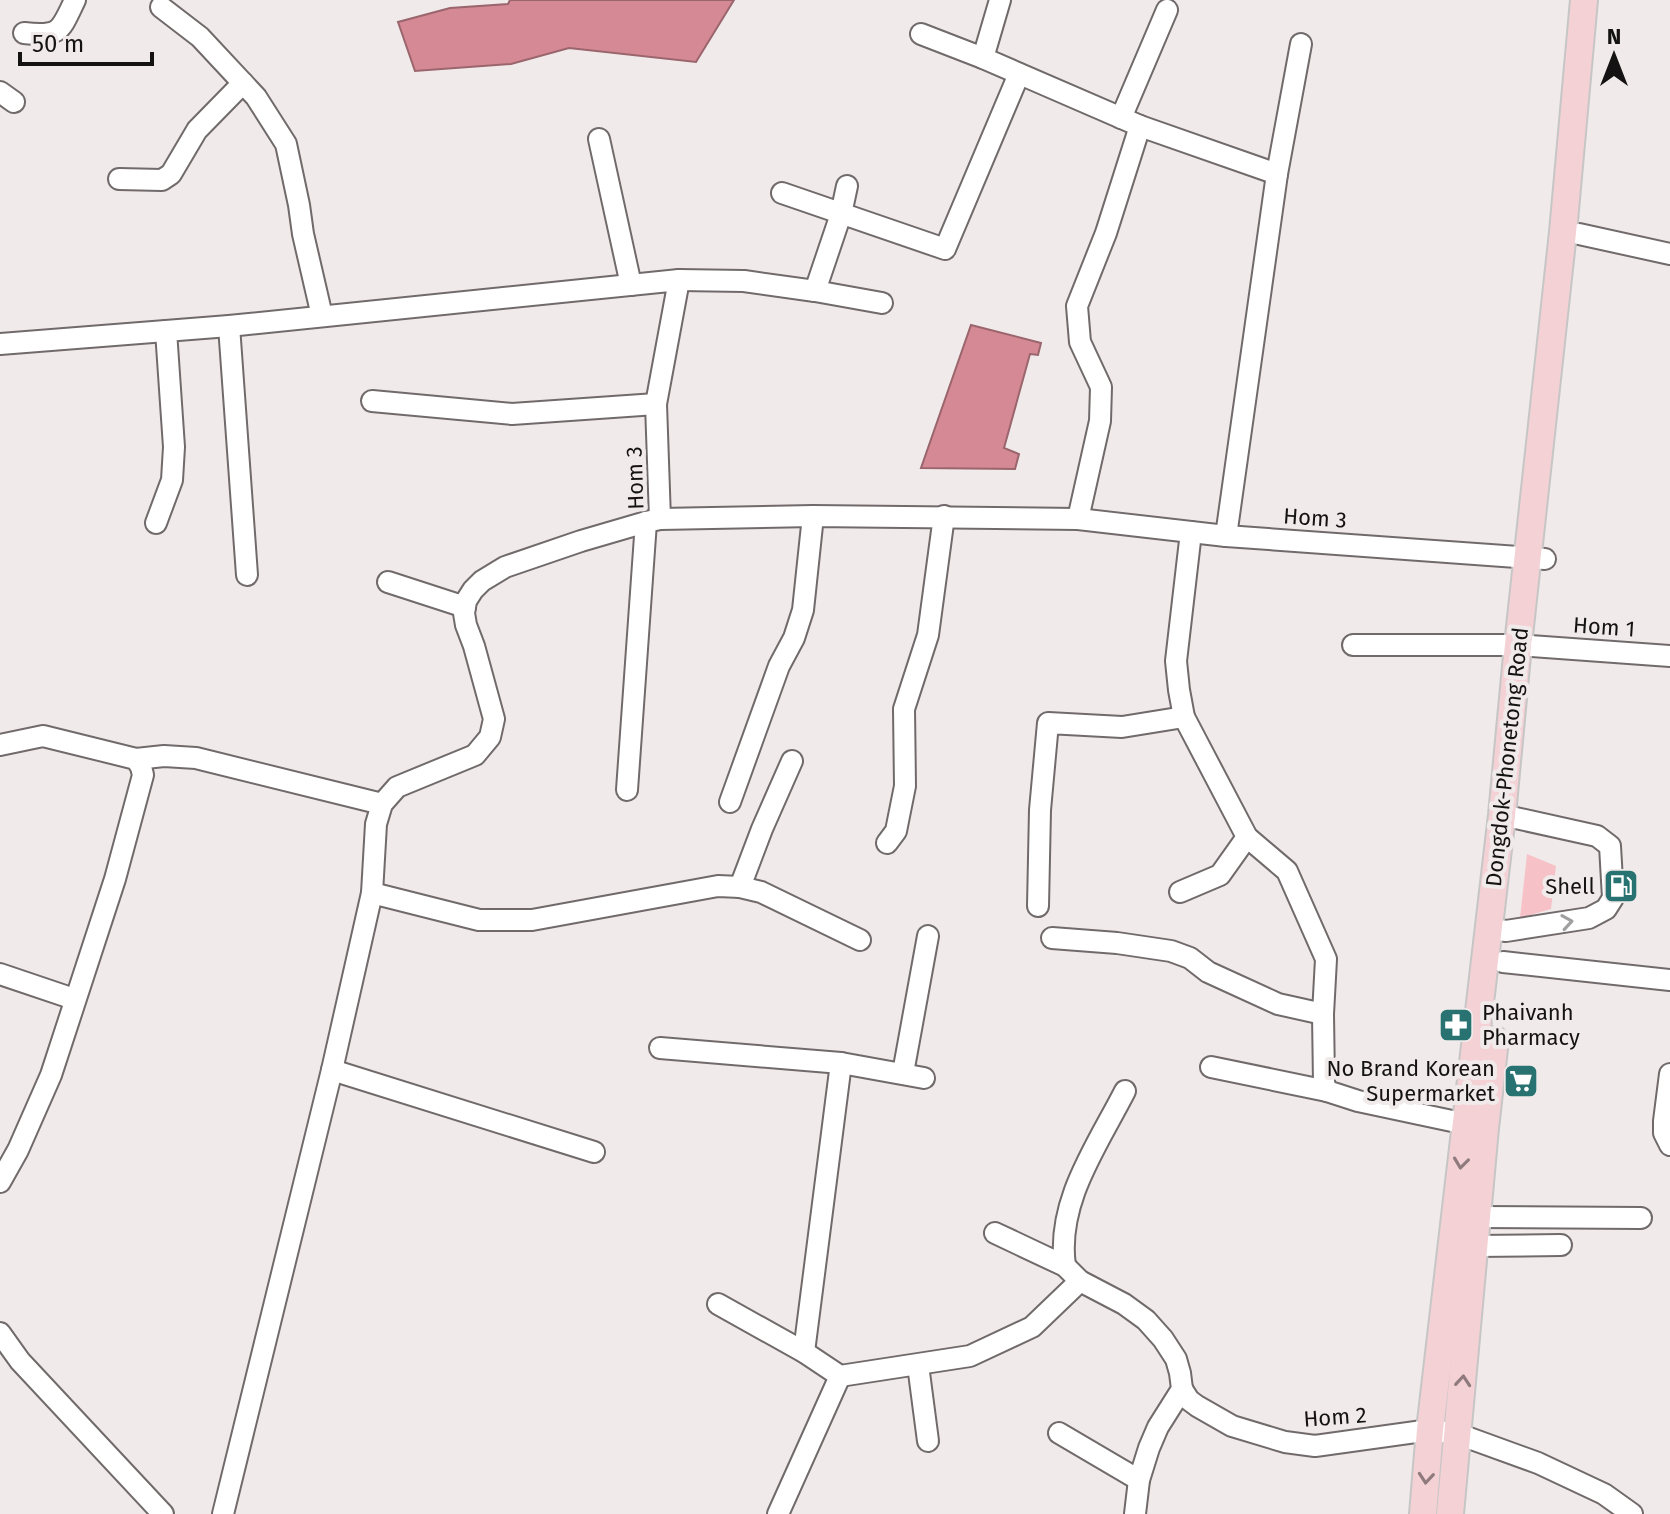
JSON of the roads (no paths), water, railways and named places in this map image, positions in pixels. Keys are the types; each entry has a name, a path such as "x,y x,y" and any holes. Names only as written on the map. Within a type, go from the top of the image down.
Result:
{"main road":[{"name":"Dongdok-Phonetong Road","path":"1536,558 1584,0"},
{"name":"Dongdok-Phonetong Road","path":"1423,1514 1466,1124 1498,930 1526,645 1579,234 1602,0"},
{"name":"Dongdok-Phonetong Road","path":"1450,1514 1503,962 1498,930"}],"street":[{"path":"24,33 46,35 61,28 75,0"},
{"path":"983,58 1000,0"},
{"path":"161,7 200,37 256,97 286,144 322,316"},
{"path":"1078,519 1100,421 1101,387 1080,342 1077,306 1106,233 1130,122 1167,10"},
{"path":"921,34 1130,122 1277,174"},
{"path":"1226,536 1277,174 1301,44"},
{"path":"782,193 945,249 1019,74"},
{"path":"119,179 162,180 171,174 197,130 243,83"},
{"path":"599,139 631,285"},
{"path":"815,291 841,214 847,186"},
{"path":"1579,234 1670,254"},
{"path":"0,344 229,326 679,280 744,281 882,303"},
{"name":"Hom 3","path":"679,280 656,404 653,520 813,516 1078,519 1226,536 1536,558"},
{"path":"229,326 247,575"},
{"path":"156,523 172,480 174,447 166,331"},
{"path":"372,401 512,414 656,404"},
{"path":"730,802 779,666 794,638 803,610 813,516"},
{"path":"887,843 896,831 905,786 904,709 928,635 944,516"},
{"path":"223,1514 332,1070 372,893 376,824 382,804 397,787 475,755 490,737 494,719 466,625 466,601 482,581 505,567 653,520 627,790"},
{"path":"1191,532 1176,661 1184,717 1247,837 1287,871 1326,959 1323,1014 1324,1083 1327,1091"},
{"path":"388,582 465,607"},
{"name":"Hom 1","path":"1353,645 1526,645 1670,656"},
{"path":"1038,906 1040,810 1048,723 1122,727 1184,717"},
{"path":"0,745 43,736 136,759 164,756 196,758 382,804"},
{"path":"0,1182 18,1150 51,1075 115,879 143,775 136,759"},
{"path":"740,887 792,761"},
{"path":"1498,930 1589,918 1606,909 1613,898 1610,846 1597,836 1511,817"},
{"path":"1180,892 1220,875 1247,837"},
{"path":"372,893 479,920 532,920 718,886 740,887 761,892 860,940"},
{"path":"903,1073 928,936"},
{"path":"1052,938 1171,951 1278,1004 1323,1014"},
{"path":"1503,962 1670,980"},
{"path":"0,974 74,999"},
{"path":"660,1048 841,1063 924,1078"},
{"path":"804,1352 841,1063"},
{"path":"1211,1067 1466,1124"},
{"path":"332,1070 594,1152"},
{"path":"1670,1074 1664,1121 1664,1133 1670,1145"},
{"path":"1065,1266 1065,1225 1074,1189 1125,1091"},
{"path":"1477,1217 1641,1218"},
{"path":"995,1233 1065,1266 1080,1281 1124,1304 1146,1320 1176,1359 1182,1389 1149,1448 1139,1480 1135,1514"},
{"path":"1475,1246 1561,1245"},
{"path":"718,1304 840,1376 970,1356 1032,1327 1080,1281"},
{"path":"0,1333 20,1361 163,1514"},
{"path":"918,1365 928,1441"},
{"path":"778,1514 840,1376"},
{"name":"Hom 2","path":"1182,1389 1197,1406 1232,1426 1285,1442 1315,1446 1430,1430 1458,1434 1538,1463 1604,1494 1632,1514"},
{"path":"1059,1433 1139,1480"}],"place":[{"name":"Shell","path":"1621,886"},
{"name":"Phaivanh Pharmacy","path":"1456,1025"},
{"name":"No Brand Korean Supermarket","path":"1521,1081"}]}
